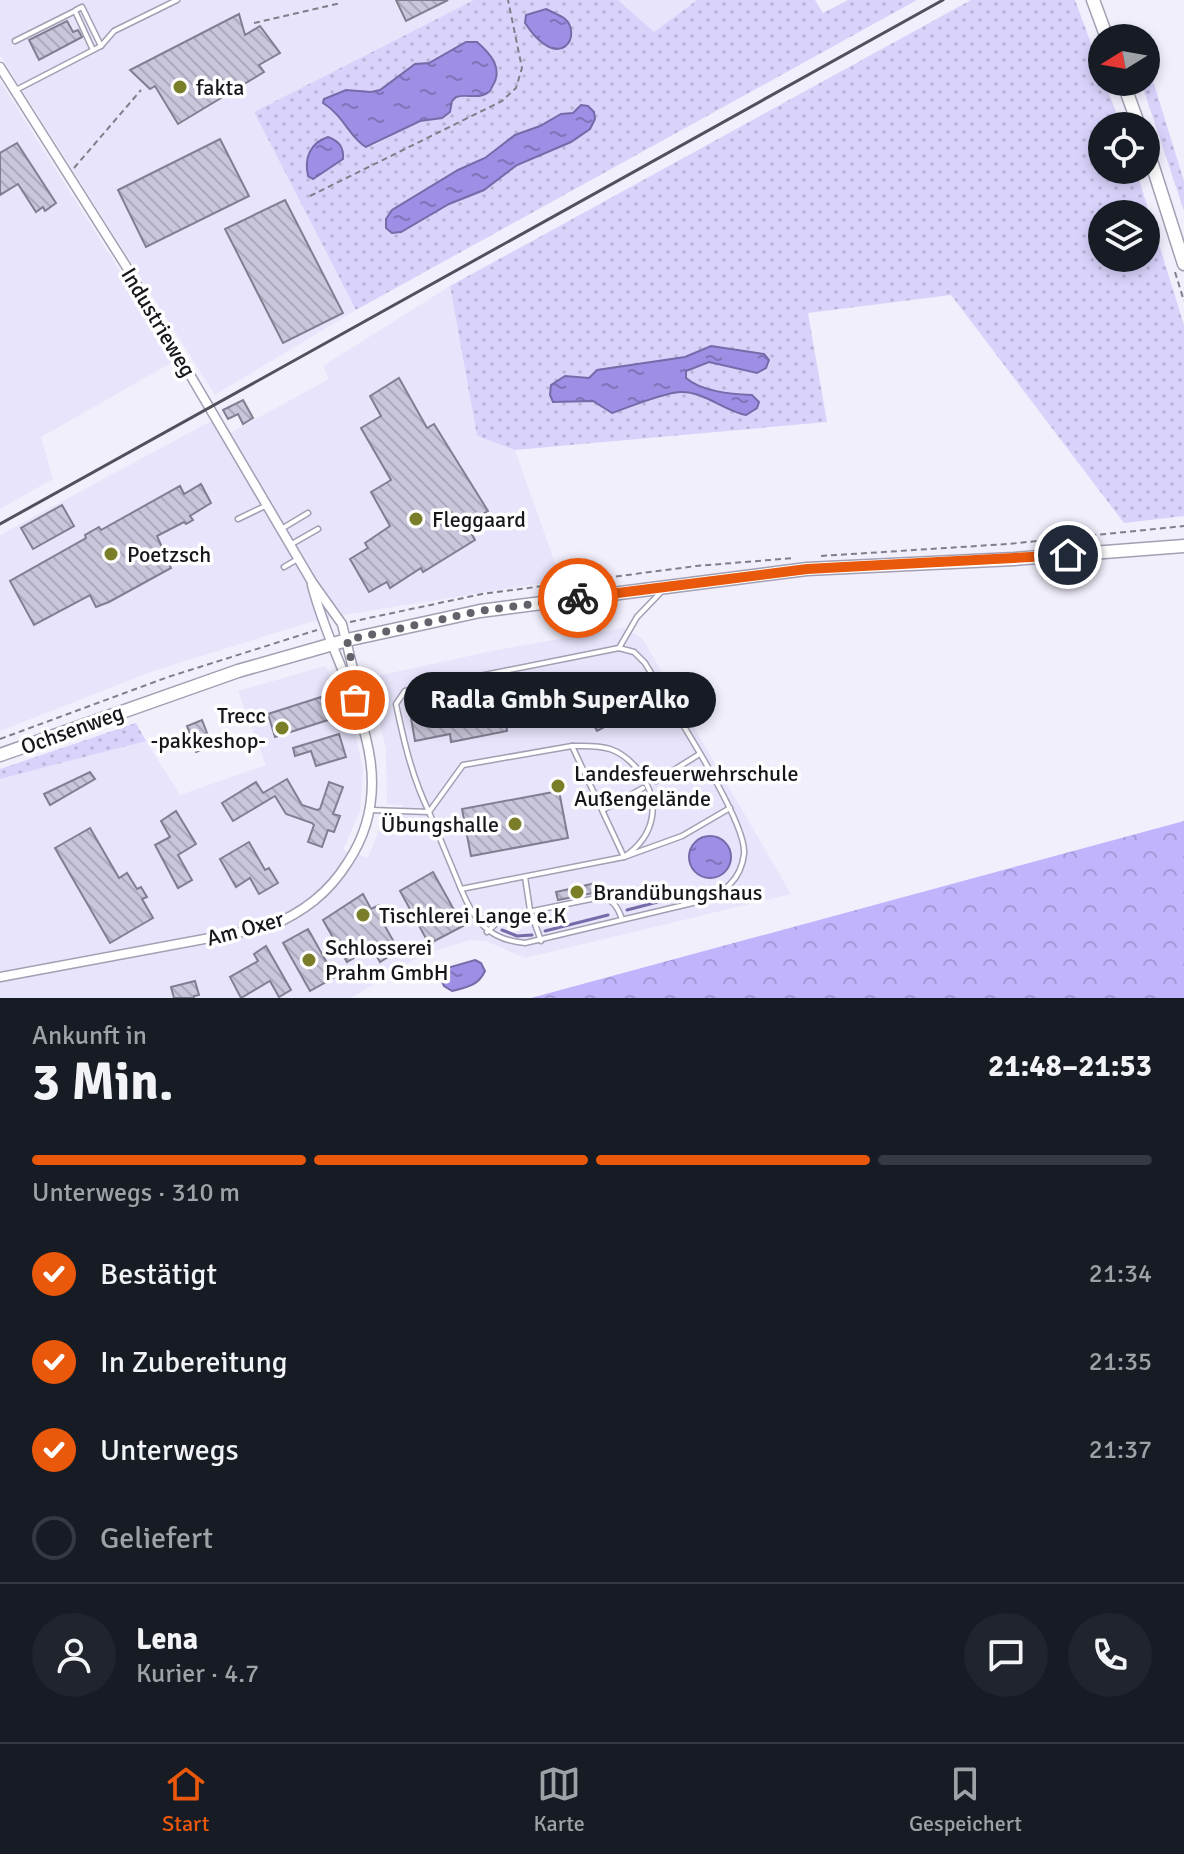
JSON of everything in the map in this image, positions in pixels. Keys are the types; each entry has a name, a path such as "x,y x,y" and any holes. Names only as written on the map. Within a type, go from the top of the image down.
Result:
{"main road":[{"path":"1093,0 1102,24"},
{"path":"1158,184 1184,264"},
{"name":"Ochsenweg","path":"0,755 160,697 332,644 480,611 807,569 1014,559 1184,546"}],"street":[{"name":"Industrieweg","path":"0,67 139,289 312,582 342,624 347,640"},
{"name":"Industrieweg","path":"312,582 332,644"},
{"name":"Am Oxer","path":"347,640 355,700"},
{"name":"Am Oxer","path":"0,977 253,931 286,919 311,905 332,885 358,847 371,810 373,772 355,700 332,644"}],"lane":[{"path":"15,91 101,46 114,31 177,0"},
{"path":"15,41 82,7 101,46"},
{"path":"75,11 93,50"},
{"path":"238,519 267,505"},
{"path":"281,529 308,513"},
{"path":"290,545 318,529"},
{"path":"284,567 299,559"},
{"path":"619,648 637,617 667,586"},
{"path":"619,648 634,652 645,663 730,808 742,834 745,853 739,872 729,887 717,896 701,901 541,941 509,942 487,932 478,923 461,889 417,787 396,704 405,691 619,648"},
{"path":"429,812 463,765 572,746 610,749 626,756 642,775 654,805 653,821 637,848 624,857"},
{"path":"572,746 624,857"},
{"path":"656,781 699,755"},
{"path":"603,810 643,788"},
{"path":"461,889 624,857 682,836 730,808"},
{"path":"371,810 429,812"},
{"path":"525,876 530,910 541,941"},
{"path":"487,932 503,917 601,897 608,898 622,919"}],"path":[{"path":"310,196 502,101 516,88 522,68 508,0"},
{"path":"254,23 341,3"},
{"path":"68,175 141,90"},
{"path":"0,739 168,677 314,631"}],"shaded area":[{"path":"0,0 474,0 254,112 356,310 215,395 0,55"},
{"path":"474,0 618,0 654,32 697,0 815,0 823,13 848,0 917,0 356,310 254,112","holes":["466,43 481,96 456,97 442,118 420,121 372,146 360,144 333,109 346,90 380,90 415,64 429,63","573,113 595,119 589,129 571,142 517,165 484,190 449,204 401,232 392,210 458,170 485,158 515,135 561,114"]},
{"path":"618,0 697,0 654,32"},
{"path":"971,0 1075,0 1088,35 1088,96 1110,96 1116,112 1088,112 1088,184 1140,184 1145,200 1088,200 1088,272 1160,272 1160,248 1184,325 1184,516 1124,523 951,295 808,313 827,422 515,450 477,436 450,286","holes":["711,346 757,373 709,362 686,371 686,378 709,389 752,395 759,402 757,408 746,415 697,395 680,392 612,413 593,401 551,385 565,376 589,378 597,370 685,357"]},
{"path":"0,81 176,360 41,437 53,479 0,509"},
{"path":"1146,96 1158,96 1184,181 1184,211 1160,139 1160,112 1151,112"},
{"path":"450,286 477,436 515,450 561,580 307,623 153,671 0,731 0,535 211,421 221,438 329,379 323,366"},
{"path":"624,628 642,638 791,894 525,958 486,941 470,940 424,954 351,998 0,998 0,779 146,741 180,795 266,765 238,691 325,666 340,689 354,727 363,770 360,811 343,850 368,858 383,820 402,820 403,805 387,804 386,749 367,678 497,650"},
{"path":"136,723 146,741 0,779 0,769"}],"green space":[{"path":"1184,821 1184,998 531,998"}],"water":[{"path":"546,9 564,18 570,25 570,41 558,49 538,39 525,23 526,15"},
{"path":"466,42 477,42 487,52 497,74 486,94 456,97 450,112 442,118 420,121 366,147 323,103 324,99 346,90 380,90 415,64 429,63"},
{"path":"581,105 588,106 594,112 595,119 590,129 571,142 517,165 484,190 449,204 401,232 392,233 386,228 386,219 392,210 458,170 485,158 515,135 561,114 573,113"},
{"path":"328,137 340,145 343,159 313,179 308,176 308,157 317,143"},
{"path":"711,346 764,354 769,360 766,368 757,373 709,362 686,371 686,378 700,386 752,395 759,402 757,408 746,415 706,398 680,392 612,413 593,401 553,402 550,395 551,385 565,376 589,378 597,370 685,357"},
{"path":"710,836 725,842 731,857 725,872 710,878 695,872 689,857 695,842"},
{"path":"475,960 481,963 485,971 479,980 452,991 444,986 440,977 447,968"}],"building":[{"path":"396,0 448,0 406,21"},
{"path":"239,14 245,35 260,26 280,53 259,65 264,72 178,124 155,86 150,89 130,70"},
{"path":"67,21 73,32 78,30 82,37 39,60 29,40"},
{"path":"220,139 249,196 146,247 118,190"},
{"path":"17,143 56,203 45,211 43,207 36,212 18,184 0,195 0,153"},
{"path":"285,200 343,313 283,343 225,229"},
{"path":"399,378 427,428 434,424 488,511 466,524 475,540 423,572 421,568 390,588 387,582 369,592 350,559 368,548 365,543 390,526 371,492 391,480 361,428 381,416 370,396"},
{"path":"243,400 253,418 243,424 238,414 228,419 223,410"},
{"name":"Poetzsch","path":"201,484 211,503 190,516 193,520 157,536 171,568 109,602 96,607 90,595 34,625 10,581 86,538 85,535 99,527 101,530 180,486 184,494"},
{"path":"62,505 74,526 33,549 21,528"},
{"path":"591,676 616,721 597,731 572,686"},
{"path":"506,688 508,699 565,689 569,710 506,722 507,731 451,742 450,734 415,741 411,718 446,712 444,700"},
{"path":"321,697 328,720 275,737 268,714"},
{"path":"202,720 212,746 196,752 187,726"},
{"path":"339,734 346,757 316,766 311,751 295,756 293,748"},
{"path":"90,772 95,779 50,805 44,794"},
{"path":"287,779 302,805 317,810 329,782 343,787 333,814 340,816 334,832 328,830 322,847 308,842 314,825 286,814 275,796 233,821 222,803 256,782 263,793"},
{"name":"Übungshalle","path":"559,791 568,838 471,856 462,809"},
{"path":"176,811 196,844 178,855 192,880 178,888 155,845 170,837 161,821"},
{"path":"90,828 119,878 127,873 137,889 141,887 147,897 142,899 153,918 110,943 55,848"},
{"path":"249,842 265,870 269,868 278,883 259,894 250,878 236,887 220,859"},
{"path":"433,872 463,926 429,944 400,891"},
{"name":"Brandübungshaus","path":"596,883 598,892 558,900 556,892"},
{"path":"363,894 371,909 379,905 386,917 381,919 395,944 384,950 388,957 380,962 372,947 347,962 323,920"},
{"name":"Schlosserei Prahm GmbH","path":"308,929 335,977 310,991 283,943"},
{"path":"266,946 291,990 279,997 270,981 241,998 230,977 258,961 254,954"},
{"path":"195,981 199,995 174,998 171,987"}],"waterway":[{"path":"627,910 688,894"},
{"path":"545,931 608,915"},
{"path":"502,930 517,936 532,935"}],"railway":[{"path":"0,524 943,0"}],"way so far":[{"path":"355,700 347,640 480,611 578,598"}],"place":[{"name":"fakta","path":"180,87"},
{"name":"Fleggaard","path":"416,519"},
{"name":"Poetzsch","path":"111,554"},
{"name":"Radla Gmbh SuperAlko","path":"355,700"},
{"name":"Trecc -pakkeshop-","path":"282,728"},
{"name":"Landesfeuerwehrschule Außengelände","path":"558,786"},
{"name":"Übungshalle","path":"515,824"},
{"name":"Brandübungshaus","path":"577,892"},
{"name":"Tischlerei Lange e.K","path":"363,915"},
{"name":"Schlosserei Prahm GmbH","path":"309,960"}],"route":[{"path":"578,598 807,569 1068,555"}]}
